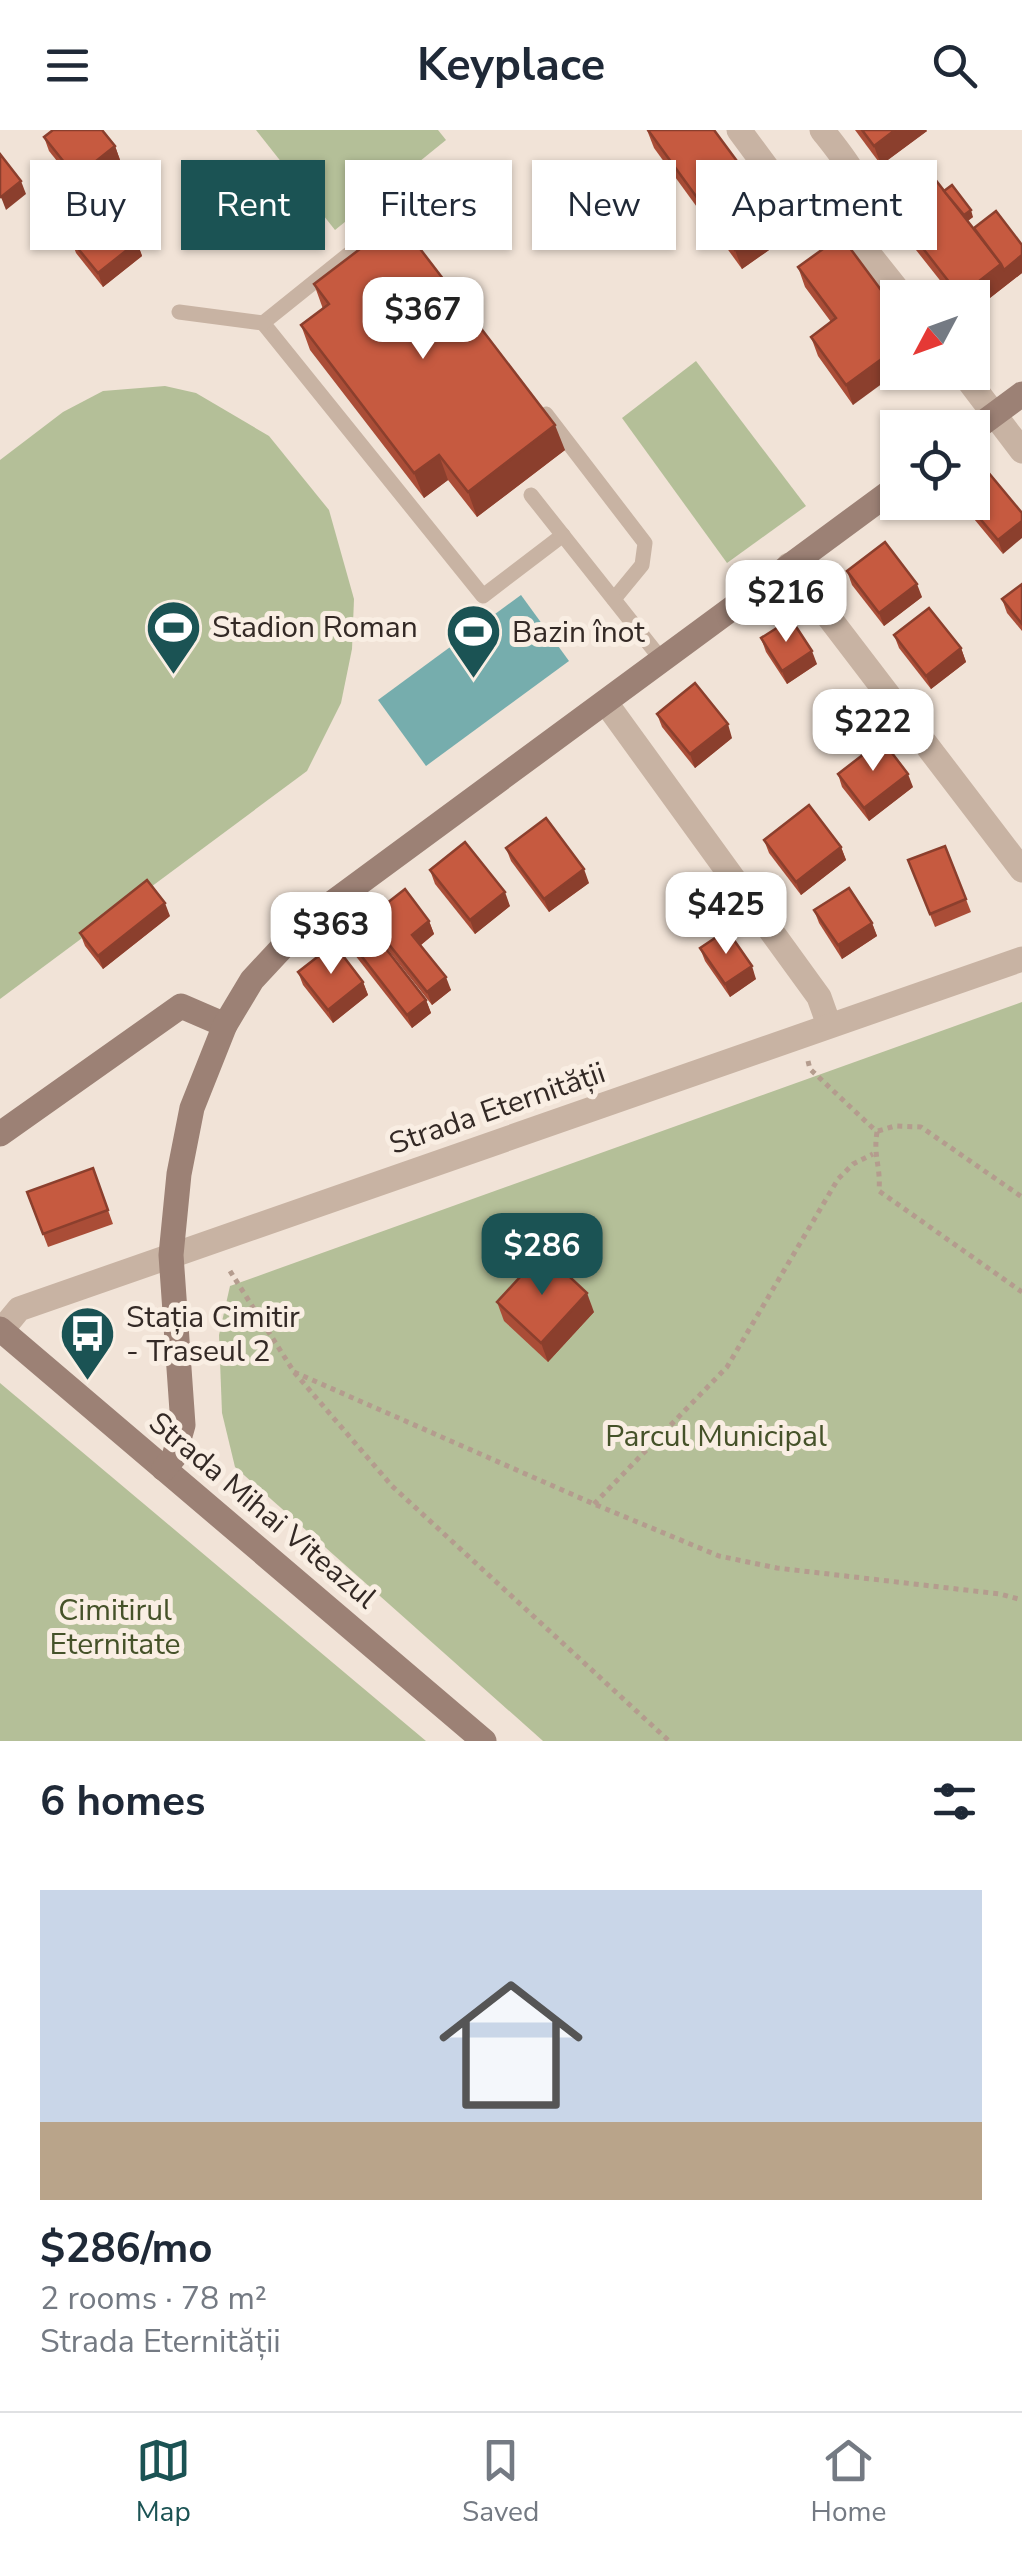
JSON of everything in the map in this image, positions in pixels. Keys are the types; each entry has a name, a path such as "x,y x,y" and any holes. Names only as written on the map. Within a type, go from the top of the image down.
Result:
{"street":[{"path":"739,130 761,160"},
{"path":"822,130 844,160"},
{"path":"866,250 890,280"},
{"path":"976,390 1022,451"},
{"path":"990,417 1022,394"},
{"path":"164,1469 174,1457 182,1426 170,1256 179,1174 192,1108 225,1025 252,980 332,903 880,499"},
{"path":"789,565 1022,870"},
{"path":"606,703 819,998 829,1025"},
{"name":"Strada Eternității","path":"1,1329 19,1310 1022,959"},
{"path":"0,1134 181,1006 225,1025"},
{"name":"Strada Mihai Viteazul","path":"1,1329 484,1741"}],"lane":[{"path":"263,323 395,217 431,264"},
{"path":"179,312 263,323 483,596 563,535"},
{"path":"538,403 645,543 642,565 614,600"},
{"path":"531,495 662,660"}],"path":[{"path":"802,1036 810,1069 877,1132"},
{"path":"877,1132 894,1126 921,1126 1022,1198"},
{"path":"877,1132 873,1154 880,1170 879,1191 1022,1292"},
{"path":"594,1504 727,1366 838,1180 853,1164 873,1154"},
{"path":"230,1271 294,1372 392,1486 669,1741"},
{"path":"294,1372 719,1556 778,1568 1000,1594 1022,1600"}],"green space":[{"path":"256,130 438,130 446,140 421,160 345,160 345,222 335,230 325,217 325,160 280,160"},
{"path":"696,361 806,506 727,563 622,418"},
{"name":"Stadion Roman","path":"165,386 196,393 269,436 329,510 354,599 352,649 341,703 307,771 0,999 0,460 63,412 103,391"},
{"name":"Parcul Municipal","path":"1022,1002 1022,1741 543,1741 235,1467 222,1413 219,1335 230,1286"},
{"name":"Cimitirul Eternitate","path":"0,1383 426,1741 0,1741"}],"water":[{"name":"Bazin înot","path":"521,595 569,661 426,766 378,700"}],"building":[{"path":"53,130 102,130 115,146 97,160 62,160 44,137"},
{"path":"648,130 714,130 736,160 696,160 696,196 676,169 676,160 670,160"},
{"path":"862,130 895,130 874,146"},
{"path":"0,154 21,181 1,197 0,196"},
{"path":"937,182 1001,264 980,280 948,280 924,250 937,250"},
{"path":"952,185 971,210 964,215 944,191"},
{"path":"996,211 1022,245 1022,255 1004,270 974,228"},
{"path":"79,250 127,250 98,273"},
{"path":"359,250 421,250 555,425 468,492 439,455 414,473 301,325 329,304 314,284"},
{"path":"822,250 851,250 880,289 880,360 846,385 811,337 836,318 798,267"},
{"path":"990,474 1022,513 1022,521 998,540 981,520 990,520"},
{"path":"885,542 917,584 879,613 847,571"},
{"path":"1022,584 1022,624 1002,599"},
{"path":"929,608 961,648 926,676 894,635"},
{"path":"791,619 812,651 782,671 761,638"},
{"path":"695,683 728,724 690,754 657,714"},
{"path":"882,740 908,774 864,808 838,774"},
{"path":"809,805 841,847 796,882 764,840"},
{"path":"546,818 584,869 544,899 506,848"},
{"path":"465,842 505,892 470,920 430,870"},
{"path":"945,846 966,899 930,914 908,860"},
{"path":"147,880 165,903 98,956 80,933"},
{"path":"849,888 872,923 838,945 814,910"},
{"path":"405,889 429,921 412,935 446,977 427,992 368,918"},
{"path":"365,922 426,1000 407,1015 346,936"},
{"path":"727,930 752,966 725,984 700,948"},
{"path":"334,944 363,982 328,1010 298,972"},
{"path":"93,1168 108,1210 43,1234 27,1192"},
{"path":"543,1252 587,1293 541,1343 497,1302"}],"place":[{"name":"Stadion Roman","path":"173,676"},
{"name":"Bazin înot","path":"473,681"},
{"name":"Stația Cimitir - Traseul 2","path":"87,1383"}]}
